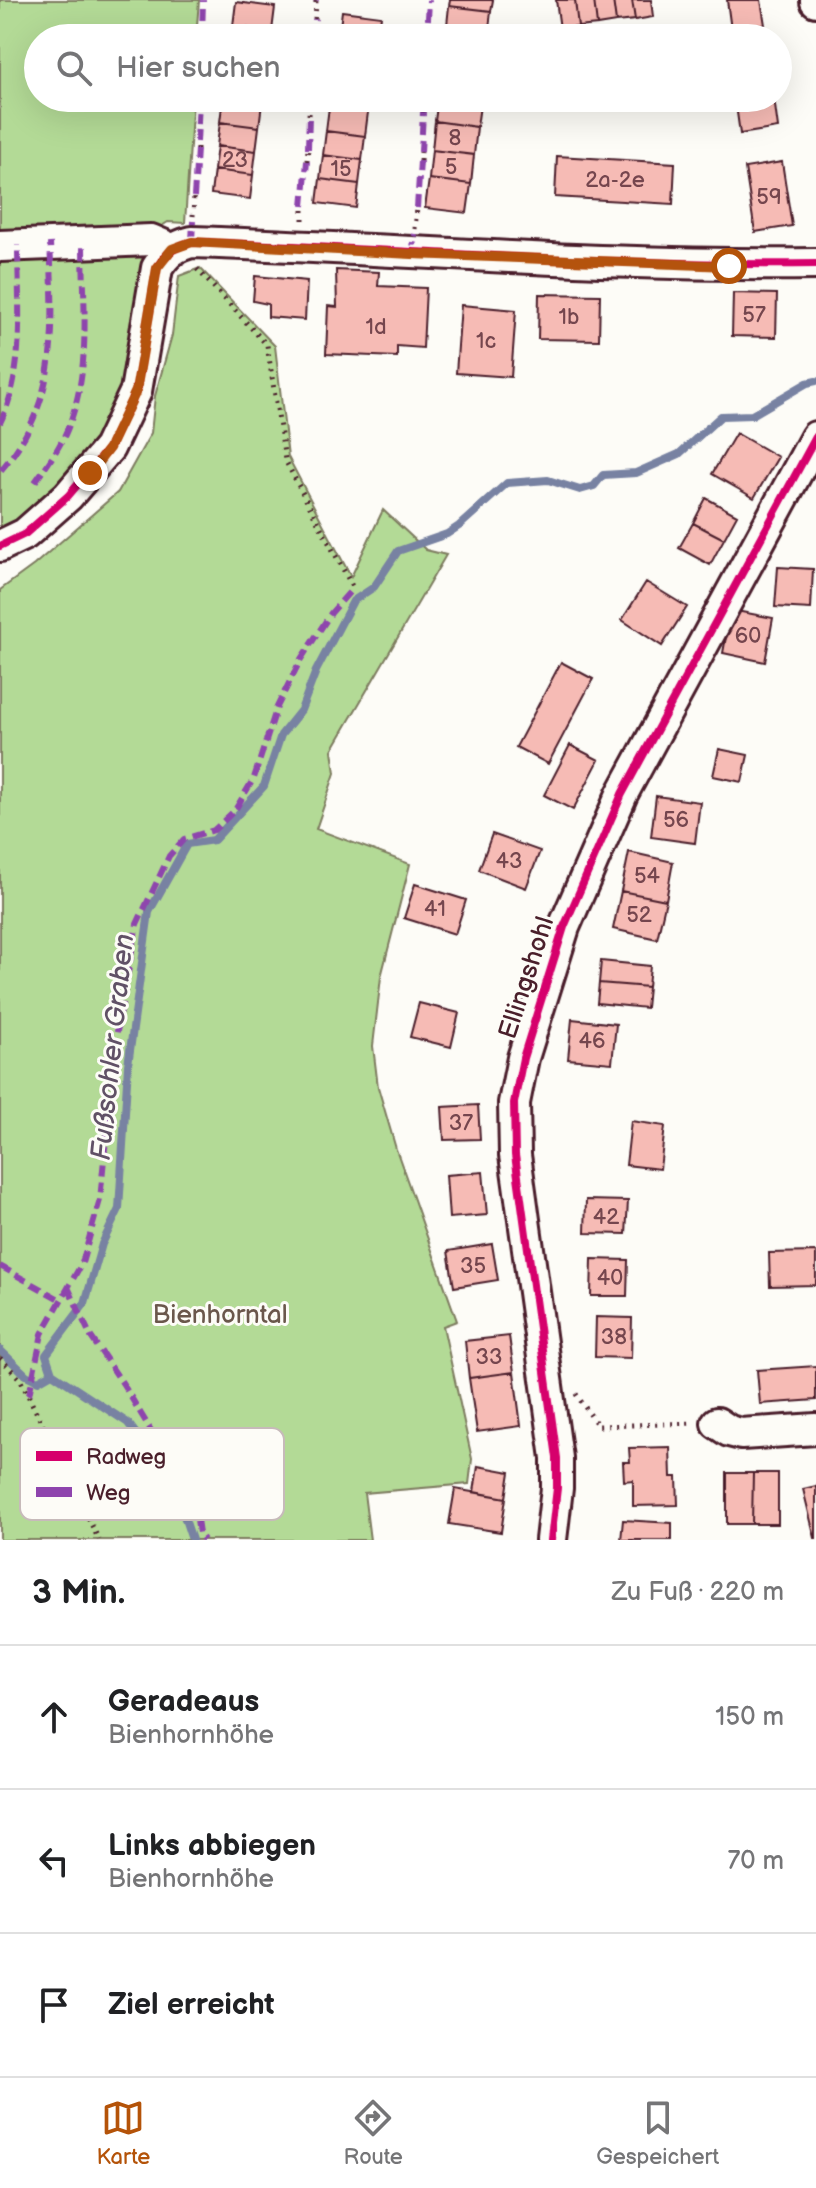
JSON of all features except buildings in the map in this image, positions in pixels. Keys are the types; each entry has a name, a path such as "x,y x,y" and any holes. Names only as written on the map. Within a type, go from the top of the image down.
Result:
{"street":[{"path":"0,546 25,534 68,496 109,448 136,391 153,281 162,261 186,237"},
{"path":"0,246 186,237 412,254 729,266 816,264"},
{"name":"Ellingshohl","path":"551,1540 557,1458 520,1207 513,1137 514,1103 523,1058 564,927 622,794 816,437"},
{"path":"717,1423 741,1434 816,1429"}],"path":[{"path":"315,19 316,1"},
{"path":"307,161 308,149"},
{"path":"420,161 421,152"},
{"path":"194,197 186,237 194,266 267,345 285,460 353,588"},
{"path":"415,234 417,208"},
{"path":"0,1358 20,1379 44,1428"},
{"path":"575,1392 598,1426 682,1423"},
{"path":"89,1520 99,1540"}],"green space":[{"path":"0,0 199,0 197,24 24,24 24,112 192,112 185,223 168,222 143,238 145,280 127,385 115,417 63,489 0,535"},
{"name":"Bienhorntal","path":"200,268 275,346 288,457 351,577 383,510 426,550 446,555 332,750 335,773 316,829 410,864 381,977 373,1046 378,1087 396,1149 457,1321 443,1326 472,1459 469,1484 364,1493 370,1540 0,1540 0,590 34,565 118,492 151,433 155,396 172,335 179,276"}],"waterway":[{"name":"Fußsohler Graben","path":"52,1373 46,1355 85,1303 102,1244 119,1209 128,1065 149,912 187,844 214,840 264,786 281,735 301,710 316,671 353,601 374,587 398,551 447,534 507,483 548,480 580,490 594,486 603,475 636,473 679,454 721,416 752,415 807,383 816,381"},
{"path":"0,1350 26,1375 38,1381 52,1373 132,1428"},
{"path":"185,1520 192,1540"}],"marked path":[{"path":"202,24 203,0"},
{"path":"428,24 429,0"},
{"path":"315,19 315,24"},
{"path":"197,142 198,112"},
{"path":"421,152 423,112"},
{"path":"308,149 309,115"},
{"path":"194,197 197,149"},
{"path":"303,206 307,161"},
{"path":"417,208 420,161"},
{"path":"192,242 193,221"},
{"path":"412,254 415,234"},
{"path":"35,482 64,437 80,384 84,337 83,242"},
{"path":"1,470 20,444 43,390 52,334 50,243"},
{"path":"0,423 14,381 17,359 18,245"},
{"path":"29,1395 42,1334 82,1263 100,1200 116,1037 137,924 169,856 184,839 214,830 235,810 254,778 277,707 301,659 331,613 353,588"},
{"path":"0,1266 61,1300"},
{"path":"68,1287 91,1337 150,1428"},
{"path":"197,1520 199,1533 204,1540"}],"cycle path":[{"path":"0,546 25,534 68,496 109,448 136,391 157,268 172,251 186,244 660,263 816,264"},
{"path":"551,1540 557,1458 515,1155 514,1103 523,1058 564,927 622,794 816,437"}],"route":[{"path":"90,473 109,448 136,391 157,268 172,249 180,245 192,242 258,244 412,254 729,266"}]}
